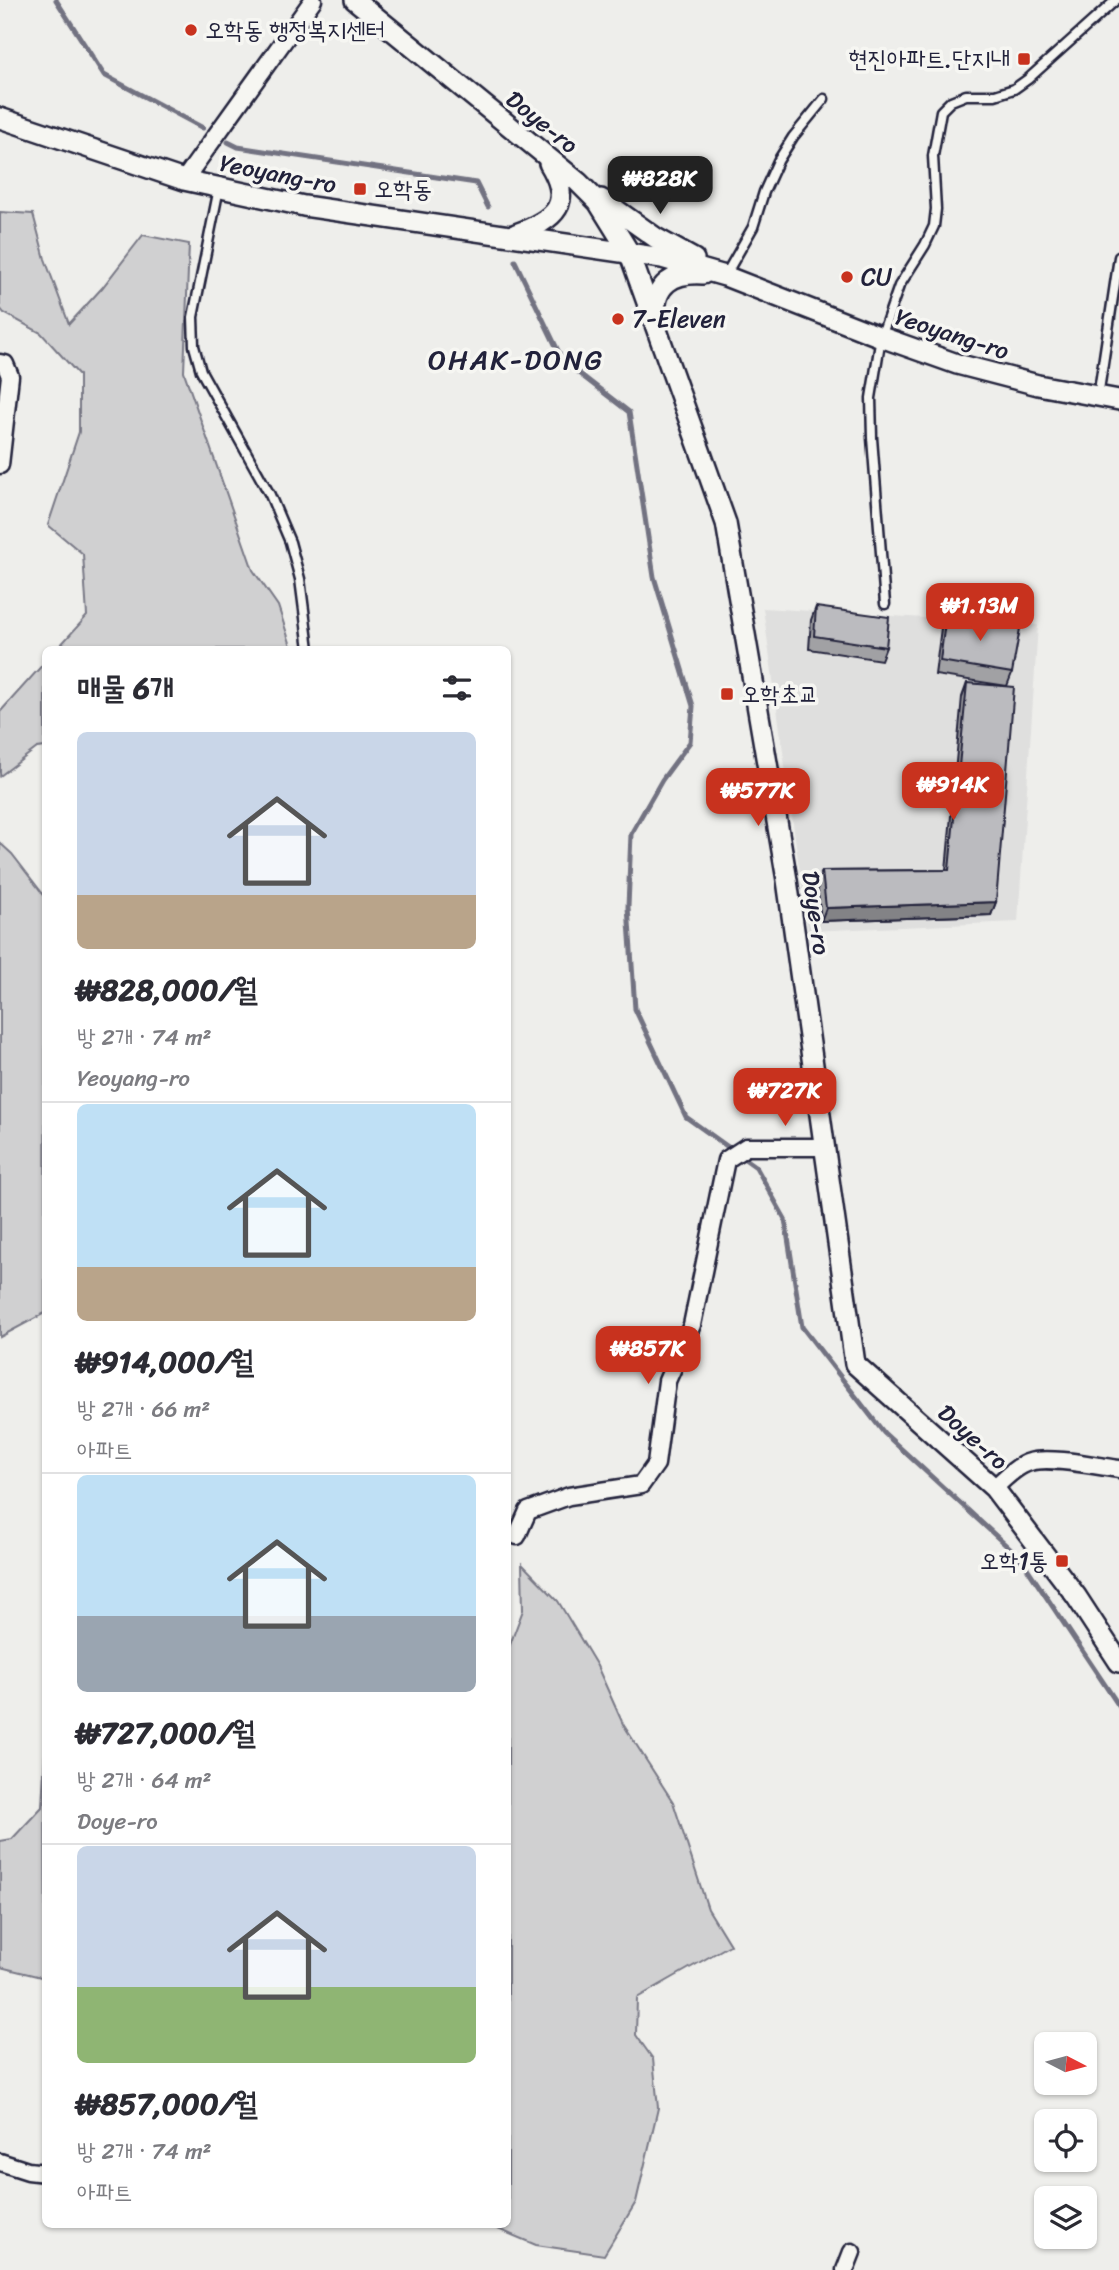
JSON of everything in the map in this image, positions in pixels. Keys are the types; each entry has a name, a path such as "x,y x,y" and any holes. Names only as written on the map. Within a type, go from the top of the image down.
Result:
{"street":[{"path":"184,180 313,0"},
{"name":"Doye-ro","path":"355,0 578,182 598,202 629,252 726,523 787,880 855,1364 994,1489 1076,1596 1119,1662"},
{"name":"Yeoyang-ro","path":"0,118 184,180 304,206 662,257 725,276 881,337 1000,377 1119,400"},
{"path":"512,235 541,225 554,215 560,203 559,178 547,159"},
{"path":"578,182 656,238 725,276"},
{"path":"656,327 655,305 658,293 665,283 690,273 725,276"},
{"path":"0,363 5,364 10,376 0,465"},
{"path":"517,1536 528,1511 569,1496 641,1485 656,1464 667,1381 692,1325 726,1160 746,1147 824,1147"},
{"path":"994,1489 1020,1466 1030,1461 1044,1460 1119,1469"},
{"path":"0,2162 42,2173"},
{"path":"845,2270 852,2252"}],"lane":[{"path":"886,604 871,398 881,337 899,286 934,226 936,209 933,156 941,111 951,101 966,94 995,95 1014,89 1115,0"},
{"path":"725,276 753,227 764,192 778,161 793,137 824,99"},
{"path":"219,188 193,317 194,346 201,371 270,495 290,542 300,579 309,646"},
{"path":"1098,397 1119,257"}],"shaded area":[{"path":"0,212 33,214 45,259 69,324 102,288 143,235 189,244 184,372 253,570 278,606 291,646 60,646 87,616 83,554 48,525 79,432 79,375 41,333 4,313 0,308"},
{"path":"763,608 1038,625 1018,922 808,931"},
{"path":"42,665 42,747 37,748 0,776 0,712"},
{"path":"0,843 42,893 42,1315 0,1337"},
{"path":"522,1564 558,1601 597,1666 623,1724 673,1802 708,1909 730,1945 637,1998 636,2035 653,2059 658,2108 636,2202 604,2255 536,2245 496,2228 511,2228 511,1642 523,1610"},
{"path":"42,1807 42,1977 0,1967 0,1841 12,1839"}],"building":[{"path":"816,607 889,617 886,647 814,636"},
{"path":"946,614 1021,623 1012,673 940,661"},
{"path":"967,683 1014,687 996,902 826,908 822,871 949,870"}],"waterway":[{"path":"56,0 104,75 203,128"},
{"path":"228,142 238,147 476,183 488,207"},
{"path":"515,261 563,361 629,412 654,577 693,706 690,742 662,780 631,834 628,907 635,1009 686,1117 756,1167 785,1219 802,1327 884,1433 1021,1559 1119,1706"}],"place":[{"name":"오학동 행정복지센터","path":"191,30"},
{"name":"현진아파트.단지내","path":"1024,59"},
{"name":"오학동","path":"360,189"},
{"name":"CU","path":"847,277"},
{"name":"7-Eleven","path":"618,319"},
{"name":"오학초교","path":"727,694"},
{"name":"오학1통","path":"1062,1561"}],"district":[{"name":"OHAK-DONG","path":"516,359"}]}
